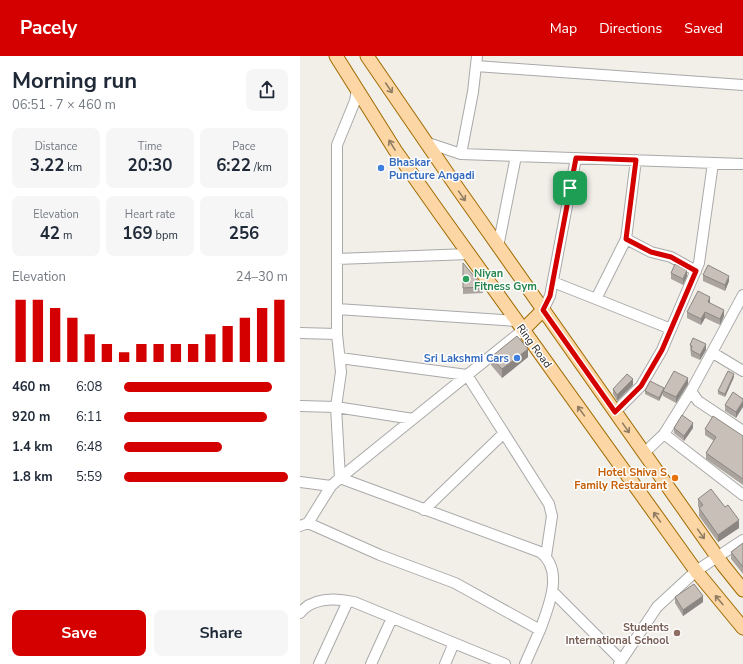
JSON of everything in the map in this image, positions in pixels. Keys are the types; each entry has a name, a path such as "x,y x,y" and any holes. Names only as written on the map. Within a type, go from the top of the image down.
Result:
{"main road":[{"name":"Ring Road","path":"336,56 395,150 696,571 743,628"},
{"path":"367,56 498,247 743,590"},
{"path":"520,325 543,310"}],"street":[{"path":"461,154 473,92 476,61 743,85"},
{"path":"340,478 336,408 341,372 337,334 337,145 355,101 357,89"},
{"path":"425,142 461,154 743,164"},
{"path":"498,247 516,156"},
{"path":"543,310 550,296 576,158"},
{"path":"596,299 626,239 636,160"},
{"path":"615,412 641,386 662,350 696,271 700,255 713,163"},
{"path":"626,239 651,252 671,257 696,271"},
{"path":"337,259 469,254"},
{"path":"552,282 671,328"},
{"path":"644,453 664,434 691,391 739,313 743,295"},
{"path":"337,309 520,325"},
{"path":"520,325 467,375 331,486 304,525 455,583 540,630"},
{"path":"300,333 337,334"},
{"path":"713,353 743,371"},
{"path":"340,358 467,375 549,504 552,516 546,556"},
{"path":"691,391 698,401 743,431"},
{"path":"300,406 336,408 413,419"},
{"path":"424,510 504,433"},
{"path":"664,434 743,495"},
{"path":"340,478 540,552 546,556 550,563 552,591 540,630 525,664"},
{"path":"300,482 331,486"},
{"path":"552,591 620,662 657,607 696,571 743,540"},
{"path":"300,613 307,605 313,602 348,601 505,664"},
{"path":"319,664 348,601"},
{"path":"371,664 392,618"},
{"path":"445,664 454,643"}],"building":[{"path":"463,263 483,287 463,288"},
{"path":"675,264 687,270 683,279 671,273"},
{"path":"708,265 729,276 725,285 703,275"},
{"path":"698,291 710,297 708,302 724,310 720,319 705,312 701,319 687,312"},
{"path":"517,336 528,349 502,369 491,357"},
{"path":"693,338 706,344 700,355 691,350 692,346 690,345"},
{"path":"674,371 688,378 676,397 663,391"},
{"path":"728,371 734,374 725,394 718,391"},
{"path":"627,374 633,379 617,395 613,389"},
{"path":"650,381 664,388 659,398 645,391"},
{"path":"733,392 743,399 736,412 725,405"},
{"path":"682,415 693,423 684,436 674,428"},
{"path":"713,416 743,436 743,479 706,453 716,437 705,429"},
{"path":"711,489 725,507 728,505 739,520 718,535 699,508 703,505 698,499"},
{"path":"743,543 743,567 731,552"},
{"path":"694,584 703,596 683,610 675,597"}],"place":[{"name":"Bhaskar Puncture Angadi","path":"381,168"},
{"name":"Niyan Fitness Gym","path":"466,279"},
{"name":"Sri Lakshmi Cars","path":"517,358"},
{"name":"Hotel Shiva S Family Restaurant","path":"675,478"},
{"name":"Students International School","path":"677,633"}],"route":[{"path":"576,158 636,160 626,239 651,252 671,257 696,271 662,350 641,386 615,412 543,310 550,296 570,188 576,158"}]}
